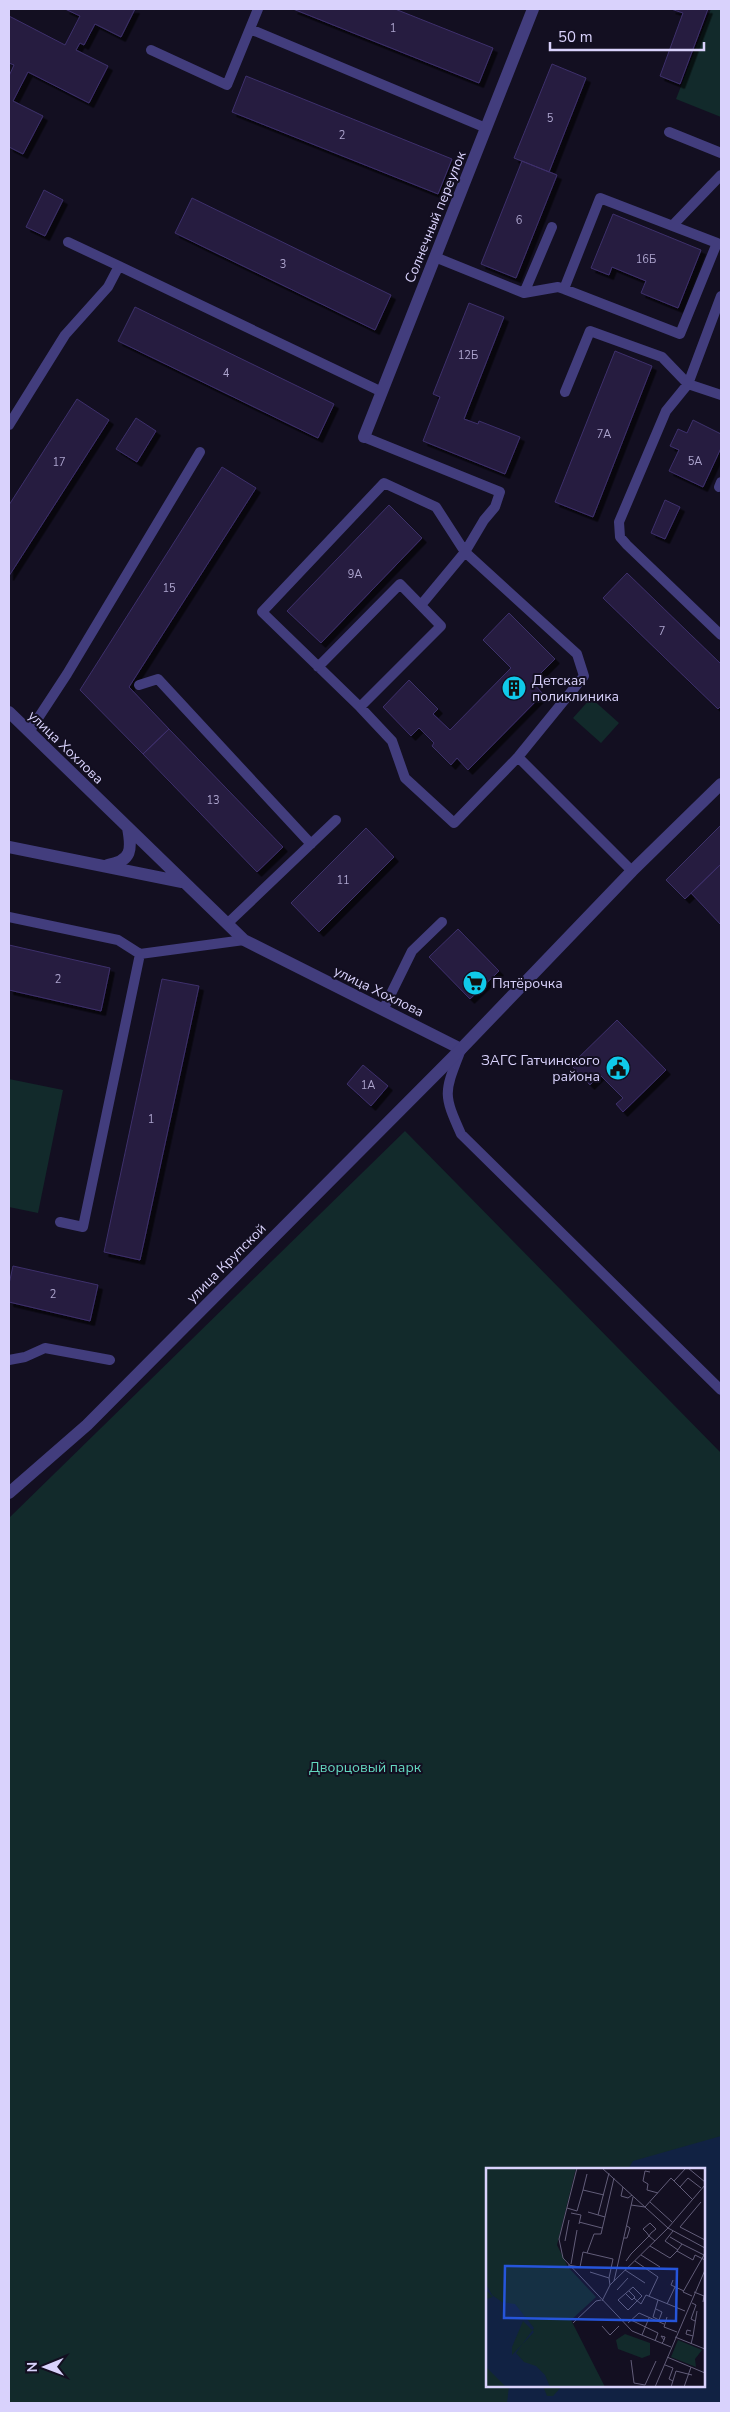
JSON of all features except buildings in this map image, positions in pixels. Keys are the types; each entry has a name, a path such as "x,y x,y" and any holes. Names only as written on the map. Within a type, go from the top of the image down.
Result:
{"street":[{"name":"Солнечный переулок","path":"364,437 533,9"},
{"name":"улица Хохлова","path":"9,712 182,882 244,940 461,1049"},
{"path":"461,1049 632,871 721,784"},
{"path":"104,865 123,860 128,854 130,848 128,828"},
{"path":"9,847 182,882"},
{"name":"улица Крупской","path":"9,1494 87,1425 461,1049"}],"lane":[{"path":"151,50 227,85 258,9"},
{"path":"250,29 486,128"},
{"path":"669,132 721,153"},
{"path":"672,226 721,175"},
{"path":"435,257 524,293 558,287 680,334 717,243 600,198 564,289"},
{"path":"524,293 552,227"},
{"path":"68,242 382,392"},
{"path":"9,425 65,335 108,286 119,266"},
{"path":"721,296 688,384 666,411 619,522 620,536 721,635"},
{"path":"565,392 590,331 662,357 688,384 721,395"},
{"path":"364,437 500,492 495,507 484,520 465,552 421,605"},
{"path":"29,732 67,674 200,452"},
{"path":"384,483 436,507 465,552 577,654 584,676 518,756 454,823 405,778 392,741 318,666 262,612 384,483"},
{"path":"318,666 400,584 441,626 360,707"},
{"path":"139,685 158,679 311,844"},
{"path":"518,756 632,871"},
{"path":"228,923 336,820"},
{"path":"9,917 118,940 140,954 244,940"},
{"path":"383,1010 412,951 442,922"},
{"path":"60,1222 82,1227 140,954"},
{"path":"461,1049 447,1086 449,1106 461,1134 721,1390"},
{"path":"9,1360 25,1357 45,1348 110,1360"}],"green space":[{"path":"711,9 721,9 721,117 676,99"},
{"path":"591,698 619,723 601,743 573,718"},
{"path":"9,1079 63,1090 38,1213 9,1207"},
{"name":"Дворцовый парк","path":"405,1131 721,1453 721,2403 9,2403 9,1518"}],"water":[{"path":"721,2136 721,2403 507,2403 509,2387 543,2387 547,2396 553,2396 561,2387 705,2387 705,2168 629,2168 633,2161"}],"place":[{"name":"Детская поликлиника","path":"514,688"},
{"name":"Пятёрочка","path":"475,983"},
{"name":"ЗАГС Гатчинского района","path":"618,1068"}]}
